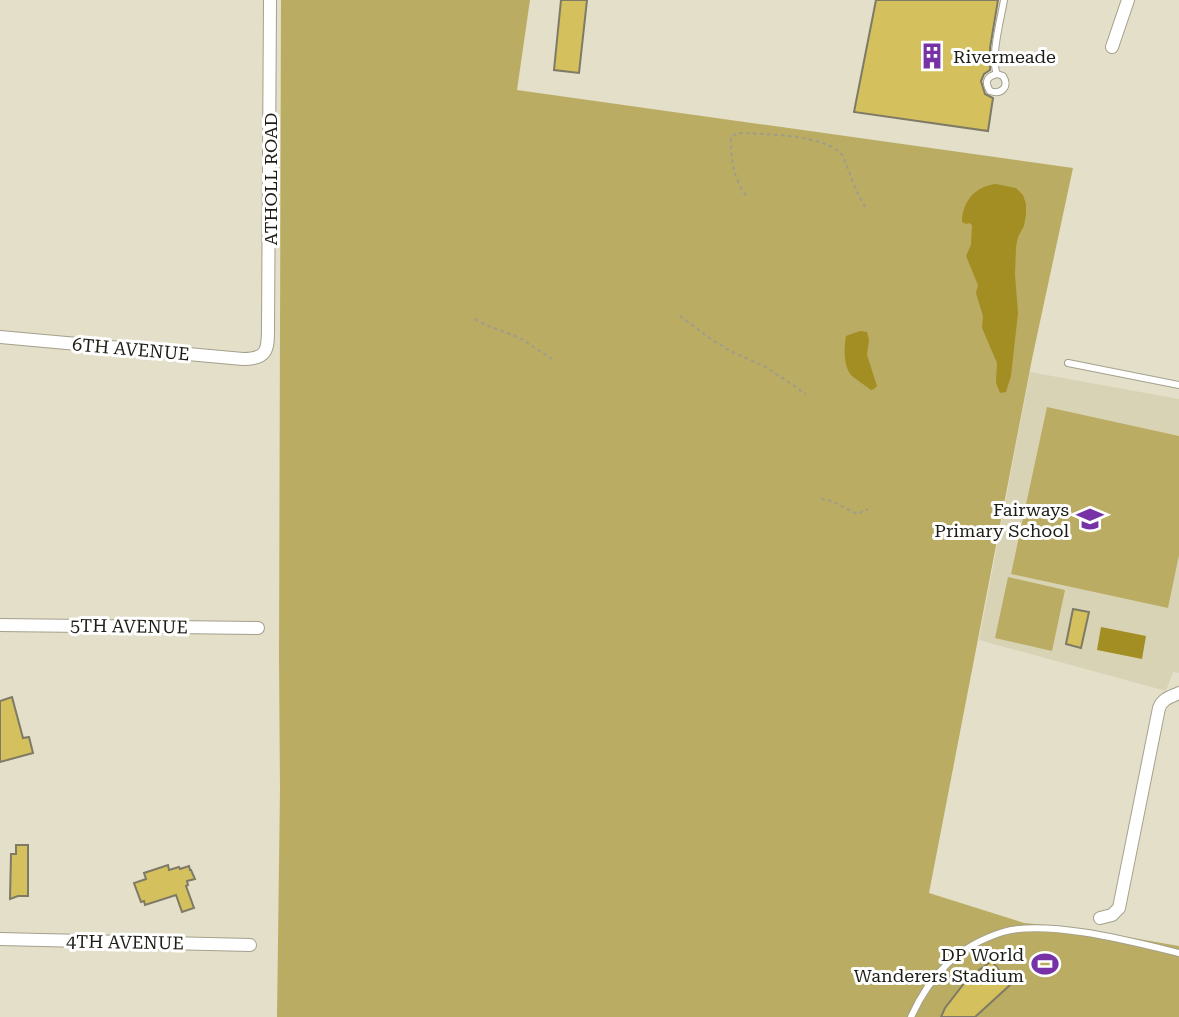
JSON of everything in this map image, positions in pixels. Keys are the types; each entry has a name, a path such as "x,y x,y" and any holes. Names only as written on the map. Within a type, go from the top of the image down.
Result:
{"street":[{"name":"ATHOLL ROAD","path":"262,356 267,348 268,329 270,0"},
{"path":"1112,47 1128,0"},
{"name":"6TH AVENUE","path":"0,337 243,359 262,356"},
{"name":"5TH AVENUE","path":"0,625 258,628"},
{"path":"1100,918 1112,915 1119,908 1159,708 1166,698 1176,695"},
{"name":"4TH AVENUE","path":"0,939 250,944"}],"lane":[{"path":"998,74 995,58 1004,0"},
{"path":"1068,363 1179,385"},
{"path":"911,1017 927,986 948,961 977,942 1005,931 1038,928 1073,931 1179,953"}],"path":[{"path":"746,195 739,184 733,162 731,138 736,132 803,138 840,151 867,210"},
{"path":"680,316 730,351 766,367 806,394"},
{"path":"475,319 520,338 552,359"},
{"path":"821,499 832,501 857,514 868,509"}],"shaded area":[{"path":"281,0 530,0 517,90 1073,168 1032,359 929,893 1024,923 1069,927 1179,946 1179,1017 277,1017 280,789"},
{"path":"996,184 1016,188 1023,195 1026,204 1024,226 1016,247 1018,313 1011,376 1006,392 1000,393 996,383 997,363 982,328 983,316 976,293 978,285 966,256 971,245 972,225 962,222 964,208 971,196 982,188"},
{"path":"860,331 867,332 869,340 867,355 877,386 871,390 852,376 846,362 846,336"},
{"name":"Fairways Primary School","path":"1030,372 1179,399 1179,673 1173,672 1166,691 979,640"},
{"path":"1047,407 1179,436 1179,555 1168,608 1011,574"},
{"path":"1008,577 1065,590 1052,651 995,638"},
{"path":"1101,627 1146,636 1142,659 1097,650"}],"building":[{"path":"561,0 587,0 579,73 554,70"},
{"name":"Rivermeade","path":"876,0 998,0 990,48 990,70 984,74 981,81 985,94 993,98 988,131 854,112"},
{"path":"1073,609 1089,612 1081,648 1066,644"},
{"path":"12,697 23,738 29,737 33,753 0,762 0,701"},
{"path":"16,845 28,845 28,896 10,899 11,854 16,854"},
{"path":"168,865 169,870 189,866 195,879 187,881 186,886 194,908 182,912 176,895 145,905 144,901 141,902 134,883 146,879 144,873"},
{"path":"992,961 1010,985 975,1017 941,1017 969,977"}],"place":[{"name":"Rivermeade","path":"932,56"},
{"name":"Fairways Primary School","path":"1090,519"},
{"name":"DP World Wanderers Stadium","path":"1045,964"}]}
